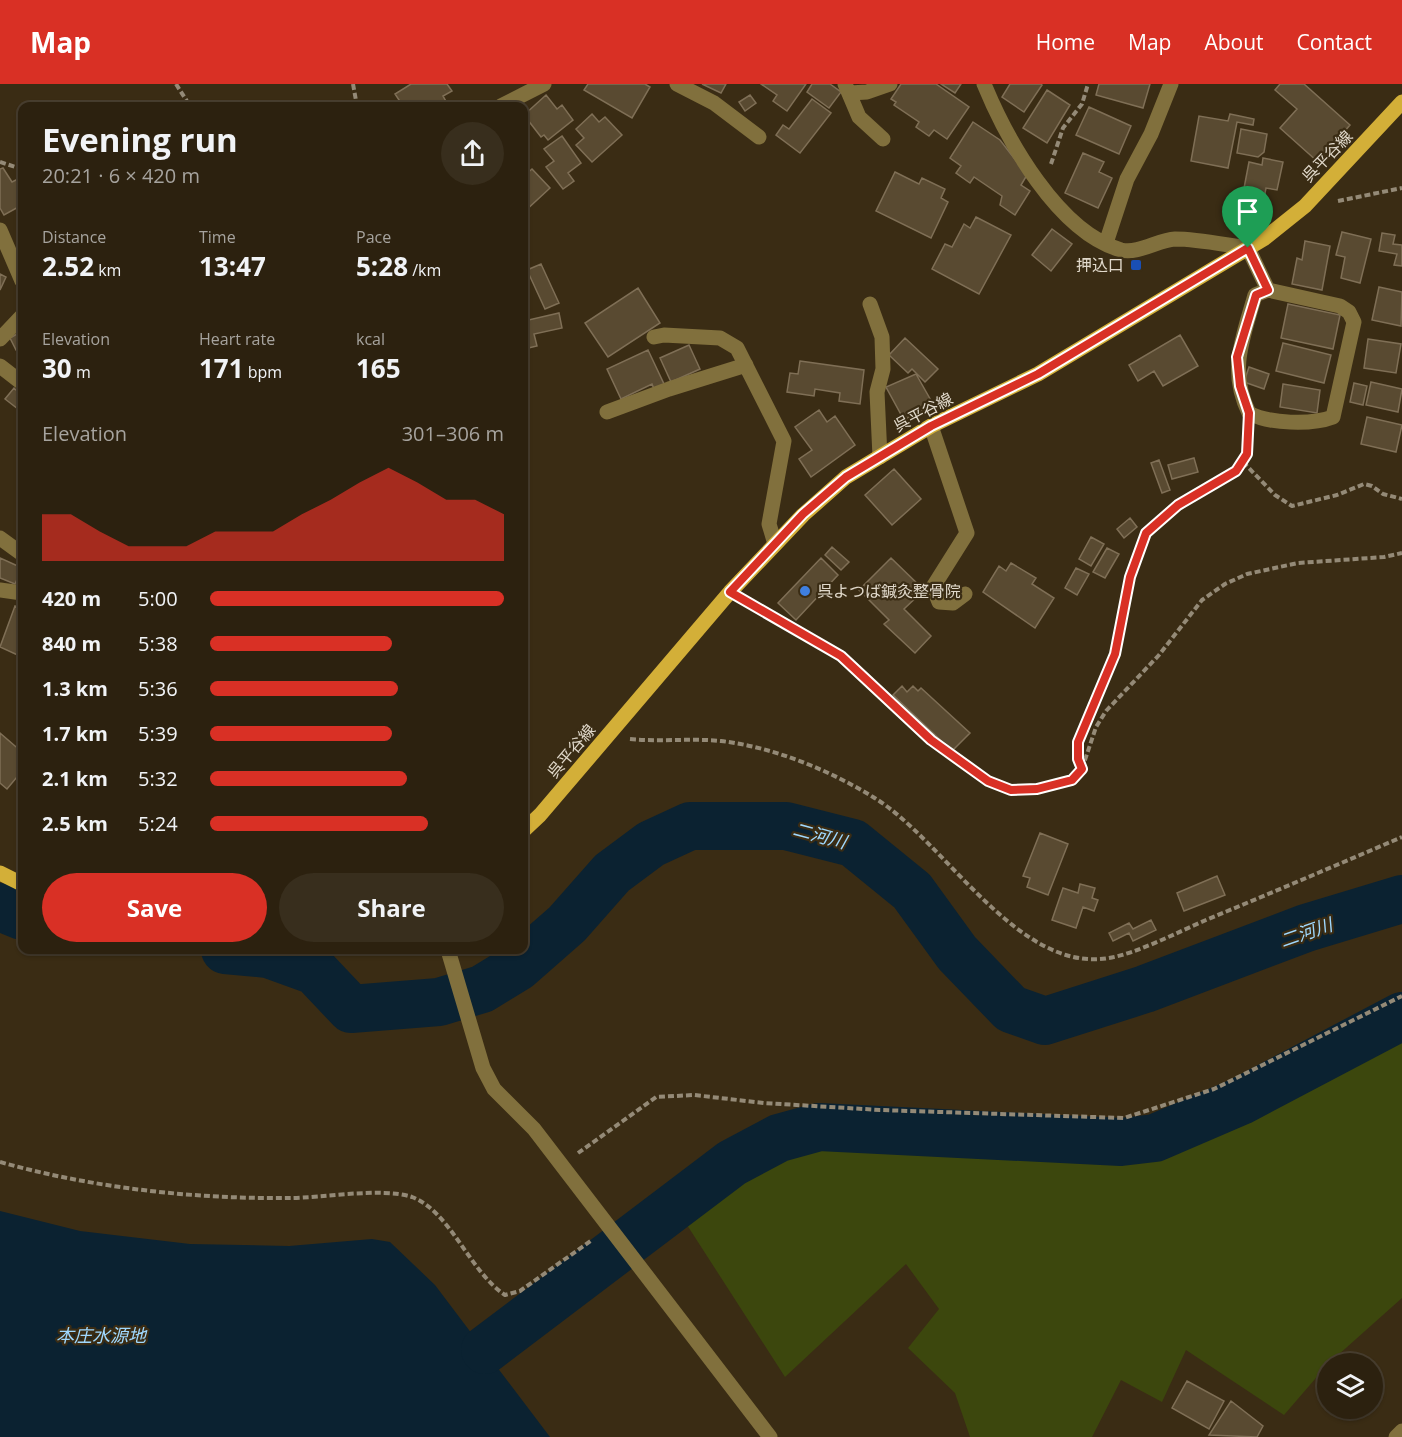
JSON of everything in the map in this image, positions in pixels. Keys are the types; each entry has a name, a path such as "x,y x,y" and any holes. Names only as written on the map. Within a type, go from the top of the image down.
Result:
{"main road":[{"name":"呉平谷線","path":"528,826 730,592 803,514 846,477 931,426 1038,374 1265,238 1305,206 1402,102"},
{"path":"0,873 18,882"}],"street":[{"path":"509,102 544,84"},
{"path":"677,84 714,103 759,137"},
{"path":"847,89 867,92 890,84"},
{"path":"984,84 993,109 1043,188 1059,208 1095,237 1123,250 1174,239 1248,248 1268,290"},
{"path":"1106,243 1127,179 1151,134 1171,84"},
{"path":"847,89 859,117 883,139"},
{"path":"1,233 18,272"},
{"path":"1268,290 1340,306 1348,312 1354,322 1333,417 1322,421 1263,420 1249,413 1240,386 1237,357 1256,295 1268,290"},
{"path":"870,304 882,337 883,369 877,392 879,457"},
{"path":"0,339 18,320"},
{"path":"654,337 664,335 720,338 737,348 784,441 769,524 775,544"},
{"path":"607,412 669,389 746,365"},
{"path":"0,366 18,379"},
{"path":"931,426 966,532 933,587 939,602 953,603 965,594"},
{"path":"0,538 18,551"},
{"path":"0,590 18,592"},
{"path":"449,954 483,1068 494,1089 534,1129 770,1437"},
{"path":"1396,1437 1402,1431"}],"path":[{"path":"176,84 187,102"},
{"path":"353,84 356,102"},
{"path":"1043,188 1063,128 1082,104 1088,84"},
{"path":"0,162 18,169"},
{"path":"1305,206 1402,188"},
{"path":"1082,769 1078,759 1078,742 1115,654 1130,577 1146,533 1178,505 1236,471 1244,462 1247,454 1249,413"},
{"path":"1244,462 1275,495 1292,506 1336,495 1364,484 1372,486 1383,494 1402,499"},
{"path":"730,592 841,656 931,740 988,781 1011,790 1037,789 1072,780 1082,769 1096,727 1106,711 1159,656 1202,600 1225,584 1247,574 1298,563 1384,557 1402,553"},
{"path":"606,737 664,741 720,741 752,746 827,774 884,804 919,834 1005,919 1052,951 1079,958 1109,958 1160,940 1402,837"},
{"path":"571,1159 656,1097 694,1095 764,1104 1124,1118 1214,1089 1402,996"},
{"path":"0,1162 105,1185 197,1195 288,1198 382,1194 411,1197 431,1209 490,1284 505,1294 519,1291 592,1240"}],"green space":[{"path":"1402,1023 1402,1298 1340,1353 1317,1353 1317,1377 1284,1415 1186,1350 1162,1402 1121,1380 1092,1437 970,1437 955,1393 908,1348 939,1309 906,1264 785,1377 687,1225 766,1161 823,1144 1137,1159"}],"water":[{"name":"本庄水源地","path":"0,1211 80,1231 190,1244 289,1246 372,1239 390,1242 435,1285 550,1437 0,1437"}],"building":[{"path":"411,84 447,84 452,91 443,96 446,102 400,102 395,94"},
{"path":"588,84 645,84 650,87 632,118 584,90"},
{"path":"702,84 726,84 721,93"},
{"path":"761,84 806,84 787,111 773,101 777,95"},
{"path":"812,84 830,84 841,92 829,108 807,92"},
{"path":"901,84 936,84 969,107 947,139 934,130 929,136 916,127 919,122 894,105 896,102 891,99"},
{"path":"941,84 961,84 955,93"},
{"path":"1010,84 1042,85 1024,112 1002,97"},
{"path":"1099,84 1150,84 1143,108 1096,95"},
{"path":"1280,84 1304,84 1350,125 1318,162 1280,128 1297,109 1275,90"},
{"path":"1047,90 1070,105 1047,143 1023,128"},
{"path":"546,95 557,109 562,105 573,120 548,140 544,135 541,137 528,120 528,111"},
{"path":"750,95 756,103 745,111 739,102"},
{"path":"812,99 831,113 800,153 776,135 783,125 789,129"},
{"path":"1089,107 1131,126 1119,154 1076,135"},
{"path":"592,114 599,122 605,117 622,135 592,162 576,145 584,138 576,129"},
{"path":"1230,114 1254,119 1253,125 1237,122 1228,168 1191,161 1199,116 1228,121"},
{"path":"973,122 1000,140 1027,175 1021,185 1030,191 1015,215 1000,205 1002,196 974,177 970,183 956,173 961,166 950,158"},
{"path":"1241,129 1267,134 1264,152 1258,157 1237,153"},
{"path":"562,136 581,163 568,173 574,181 563,189 546,167 554,161 544,149"},
{"path":"1083,153 1104,162 1099,172 1112,178 1098,208 1065,193"},
{"path":"1263,158 1283,162 1277,190 1266,188 1262,208 1241,204 1249,162 1262,165"},
{"path":"3,168 12,182 18,179 18,207 4,215 0,208 0,169"},
{"path":"532,169 550,188 528,208 528,172"},
{"path":"895,172 919,184 922,178 945,189 941,198 948,202 931,238 876,211"},
{"path":"976,217 1011,235 979,294 932,269 945,244 952,247 964,224 970,228"},
{"path":"1052,229 1072,244 1051,271 1032,255"},
{"path":"1342,232 1371,239 1360,283 1341,278 1345,257 1336,255"},
{"path":"1382,233 1395,235 1393,244 1402,245 1402,266 1394,265 1397,254 1379,251"},
{"path":"1305,241 1330,246 1322,290 1292,284 1297,258 1302,260"},
{"path":"541,264 559,303 545,309 528,270"},
{"path":"0,274 6,277 0,290"},
{"path":"1379,287 1402,292 1401,326 1372,320"},
{"path":"638,288 660,323 608,357 585,323"},
{"path":"1288,304 1340,315 1333,349 1281,338"},
{"path":"559,313 562,328 534,334 537,346 528,348 528,320"},
{"path":"18,333 18,349 16,350 10,338"},
{"path":"1180,335 1198,366 1163,386 1154,371 1138,381 1129,365"},
{"path":"905,338 938,369 925,382 912,369 908,373 889,355"},
{"path":"1368,339 1401,344 1396,373 1364,368"},
{"path":"1283,343 1331,355 1324,383 1276,371"},
{"path":"689,345 700,369 671,382 660,358"},
{"path":"648,350 664,384 654,389 652,384 621,399 607,369"},
{"path":"800,361 864,370 860,404 839,401 840,393 815,389 814,396 787,392 790,373 798,374"},
{"path":"1249,367 1269,374 1264,389 1244,382"},
{"path":"916,374 933,404 904,420 886,387"},
{"path":"1371,382 1402,389 1398,412 1366,405"},
{"path":"1354,383 1367,386 1363,405 1350,402"},
{"path":"1283,384 1320,390 1317,413 1280,407"},
{"path":"14,388 18,392 18,409 5,399"},
{"path":"819,410 827,422 835,416 855,445 811,477 799,459 812,450 795,427"},
{"path":"1367,417 1402,425 1396,452 1361,444"},
{"path":"1194,458 1198,472 1172,479 1168,465"},
{"path":"1159,460 1170,490 1162,493 1151,463"},
{"path":"894,469 921,499 892,525 865,495"},
{"path":"1130,518 1137,527 1124,538 1117,529"},
{"path":"1091,537 1104,544 1091,566 1079,559"},
{"path":"832,547 849,562 841,570 825,555"},
{"path":"1107,548 1119,554 1105,578 1093,572"},
{"path":"0,558 18,566 18,577 15,584 0,578"},
{"path":"821,558 838,575 796,620 778,603"},
{"path":"891,558 924,590 904,609 931,636 915,653 884,624 889,620 859,590"},
{"path":"1011,563 1036,578 1032,584 1054,598 1035,628 983,592 999,566 1006,571"},
{"path":"1076,568 1089,574 1077,595 1065,588"},
{"path":"15,606 18,607 18,655 0,647"},
{"path":"902,686 907,692 913,686 918,691 921,688 970,733 952,751 893,695"},
{"path":"0,733 18,749 18,776 7,789 0,783"},
{"path":"1040,833 1068,844 1048,895 1027,887 1030,878 1023,876"},
{"path":"1217,876 1225,895 1184,911 1177,893"},
{"path":"1080,884 1095,888 1092,898 1098,900 1094,911 1083,907 1076,928 1052,920 1063,888 1078,893"},
{"path":"1151,920 1156,930 1133,941 1129,933 1113,941 1109,933 1129,923 1133,929"},
{"path":"1187,1381 1224,1401 1209,1429 1172,1408"},
{"path":"1231,1401 1263,1426 1257,1437 1209,1435"}],"waterway":[{"name":"二河川","path":"268,954 315,971 351,1009 439,1002 482,989 518,967 567,924 612,873 651,844 690,826 786,826 853,843 912,891 957,953 1011,1009 1045,1021 1145,989 1306,928 1402,899"},
{"name":"二河川","path":"0,907 18,914"},
{"path":"485,1350 732,1163 779,1138 819,1127 1121,1142 1155,1138 1241,1101 1402,1016"}],"place":[{"name":"押込口","path":"1136,265"},
{"name":"呉よつば鍼灸整骨院","path":"805,591"}],"route":[{"path":"1248,248 1268,290 1256,295 1237,357 1240,386 1249,413 1247,454 1244,462 1236,471 1178,505 1146,533 1130,577 1122,631 1110,671 1078,742 1078,759 1082,769 1072,780 1037,789 1011,790 988,781 961,764 931,740 887,702 841,656 730,592 803,514 846,477 931,426 1038,374 1248,248"}]}
